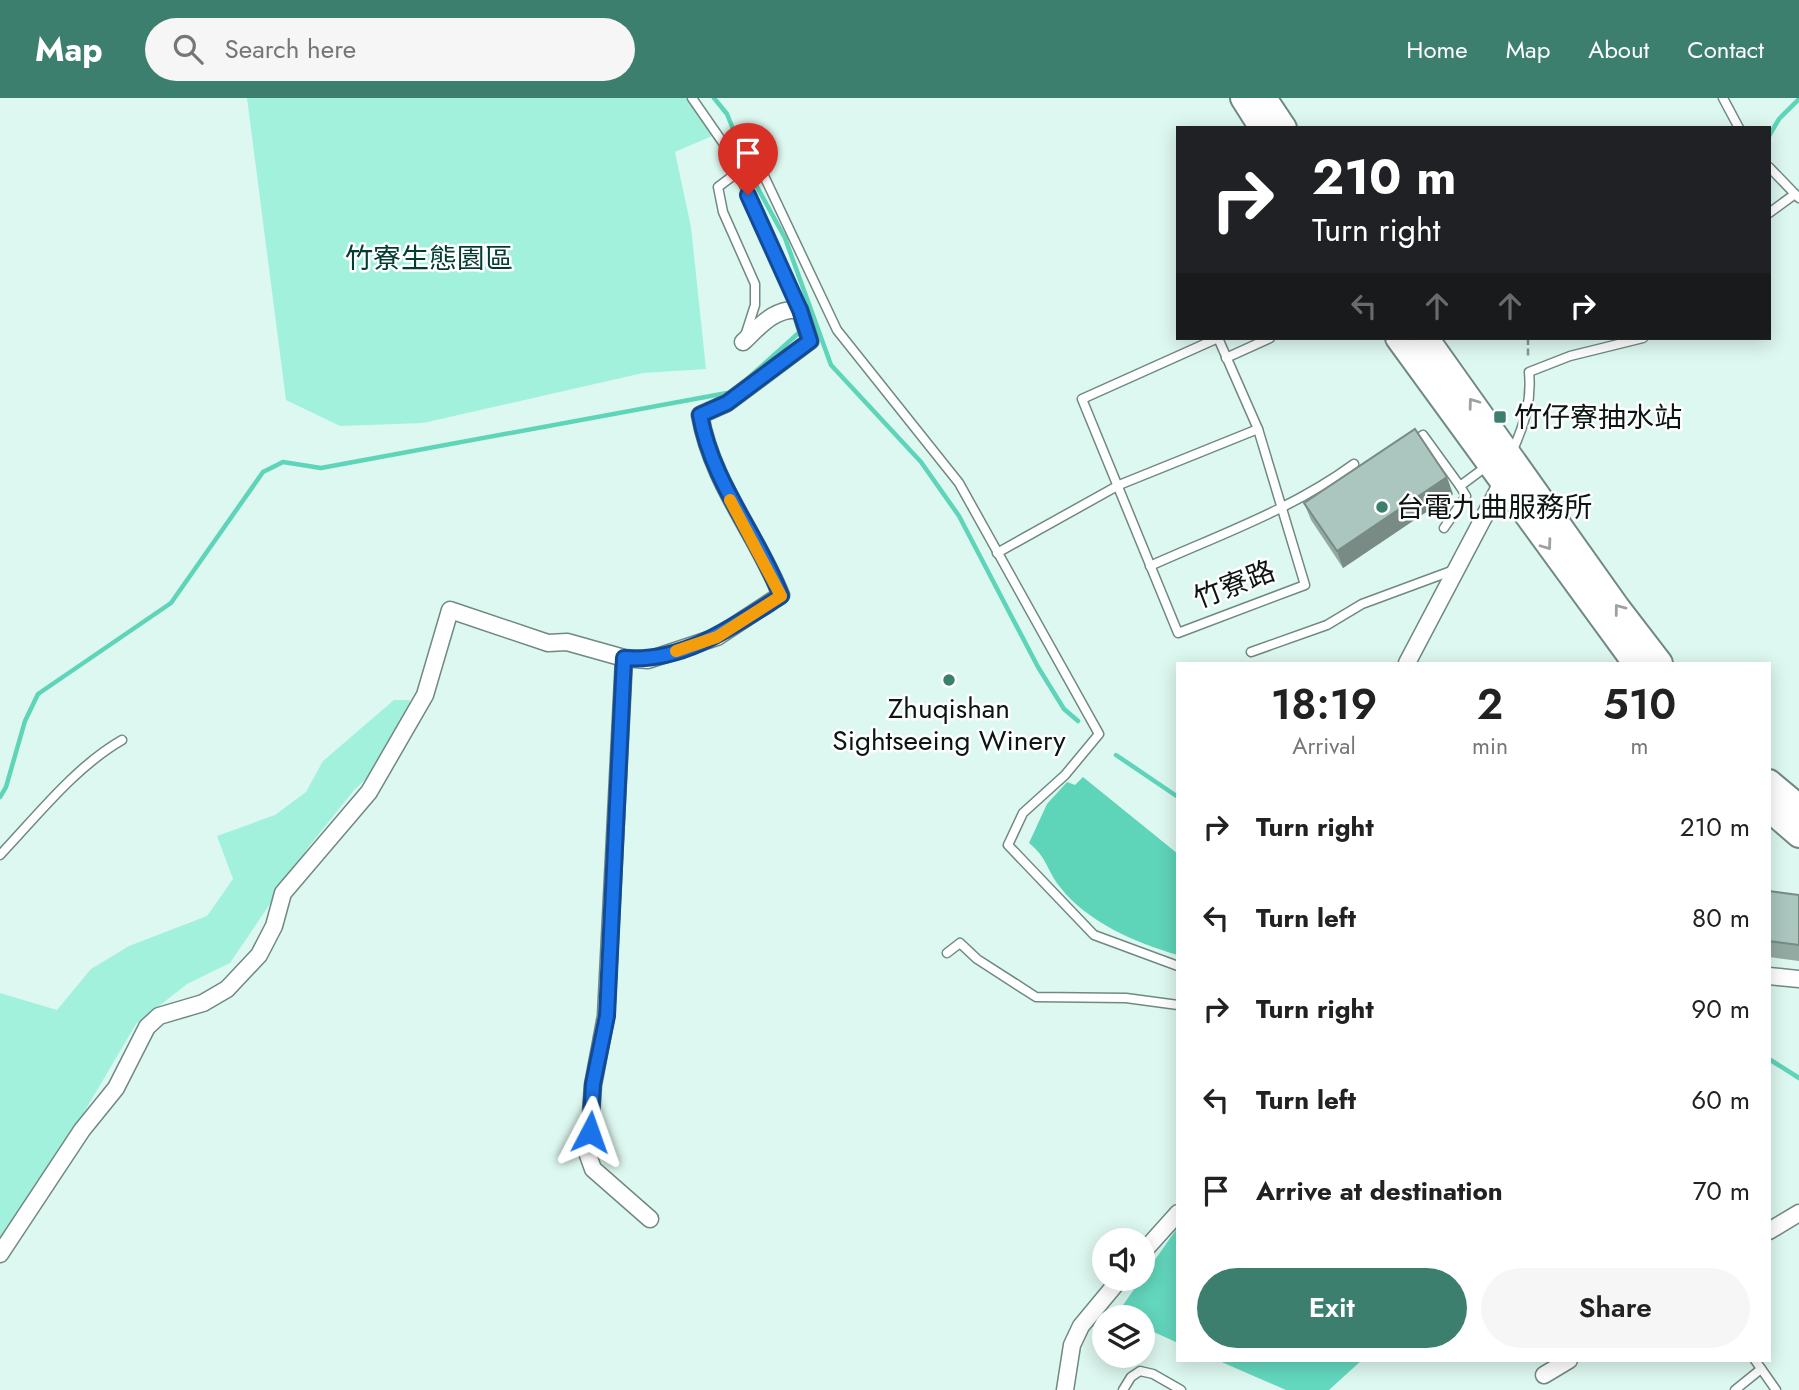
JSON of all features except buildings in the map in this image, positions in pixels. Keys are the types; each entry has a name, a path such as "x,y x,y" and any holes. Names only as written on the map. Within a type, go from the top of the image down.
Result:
{"main road":[{"path":"1243,98 1261,126"},
{"path":"1264,98 1283,126"},
{"path":"1400,340 1659,662"},
{"path":"1427,340 1501,468 1634,662"},
{"path":"1771,784 1799,807"},
{"path":"1771,811 1799,835"}],"street":[{"path":"0,1254 82,1130 116,1088 147,1027 159,1016 203,1003 227,989 259,955 274,926 283,893 369,792 425,695 450,610 548,643 567,642 624,658 648,660 717,637 781,596 711,460 700,415 727,403 810,341 800,310 789,309 768,318 743,342"},
{"path":"1408,662 1501,468"},
{"path":"624,658 607,1016 593,1084 588,1155 593,1169 650,1219"},
{"path":"1771,976 1799,979"},
{"path":"1772,1224 1799,1213"},
{"path":"1155,1239 1176,1215"},
{"path":"1065,1390 1072,1345 1081,1326 1110,1291"},
{"path":"1544,1375 1566,1362"}],"lane":[{"path":"692,98 728,150 800,310"},
{"path":"1723,98 1738,126"},
{"path":"747,140 837,330 959,483 1098,734 1065,775 1023,813 1008,845 1094,935 1176,965"},
{"path":"1771,169 1797,196 1771,212"},
{"path":"738,172 718,187 723,212 755,284 755,304 743,342"},
{"name":"竹寮路","path":"1214,340 1082,399 1178,633 1305,585 1258,429 1219,340"},
{"path":"1226,358 1266,340"},
{"path":"1460,486 1501,468 1524,424 1531,394 1529,372 1570,356 1635,340"},
{"path":"997,553 1119,485 1258,429"},
{"path":"1403,449 1423,435 1466,496 1444,528"},
{"path":"1150,566 1282,507 1331,481 1354,464"},
{"path":"1251,652 1327,625 1362,604 1454,570"},
{"path":"0,855 62,791 110,747 122,740"},
{"path":"947,953 960,943 977,959 1036,997 1126,998 1176,1005"},
{"path":"1756,1362 1776,1390"},
{"path":"1735,1390 1761,1369"},
{"path":"1123,1390 1131,1377 1140,1371 1153,1374 1181,1390"}],"path":[{"path":"1528,340 1529,372"}],"green space":[{"name":"竹寮生態園區","path":"247,98 692,98 712,136 675,152 691,227 706,369 643,373 423,423 340,426 286,400"},
{"path":"394,700 409,700 416,711 395,753 355,789 310,845 230,963 187,984 136,1024 0,1255 0,993 57,1010 91,969 129,946 207,916 233,879 217,836 275,815 306,792 323,761"}],"shaded area":[{"path":"1083,777 1176,852 1176,954 1113,930 1084,911 1060,887 1040,854 1029,843 1047,804 1067,782 1075,785"},
{"path":"1176,1230 1176,1342 1155,1332 1155,1305 1123,1305 1133,1291 1155,1291 1155,1260"},
{"path":"1222,1362 1360,1362 1329,1390 1286,1390"}],"waterway":[{"path":"714,98 727,114 755,183 785,238 831,365 921,462 959,516 1038,667 1064,709 1078,721"},
{"path":"1771,133 1779,119 1799,99"},
{"path":"746,380 802,330"},
{"path":"0,797 6,787 25,721 38,694 171,603 263,472 283,462 321,468 727,393"},
{"path":"1116,755 1176,796"},
{"path":"1771,1060 1799,1078"}],"slow traffic":[{"path":"676,651 717,637 781,596 776,582 730,500"}],"place":[{"name":"竹仔寮抽水站","path":"1500,417"},
{"name":"台電九曲服務所","path":"1382,507"},
{"name":"Zhuqishan Sightseeing Winery","path":"949,680"}],"route":[{"path":"590,1132 593,1084 607,1016 612,862 617,832 624,658 648,660 717,637 781,596 711,460 700,415 727,403 810,341 800,310 748,195"}]}
